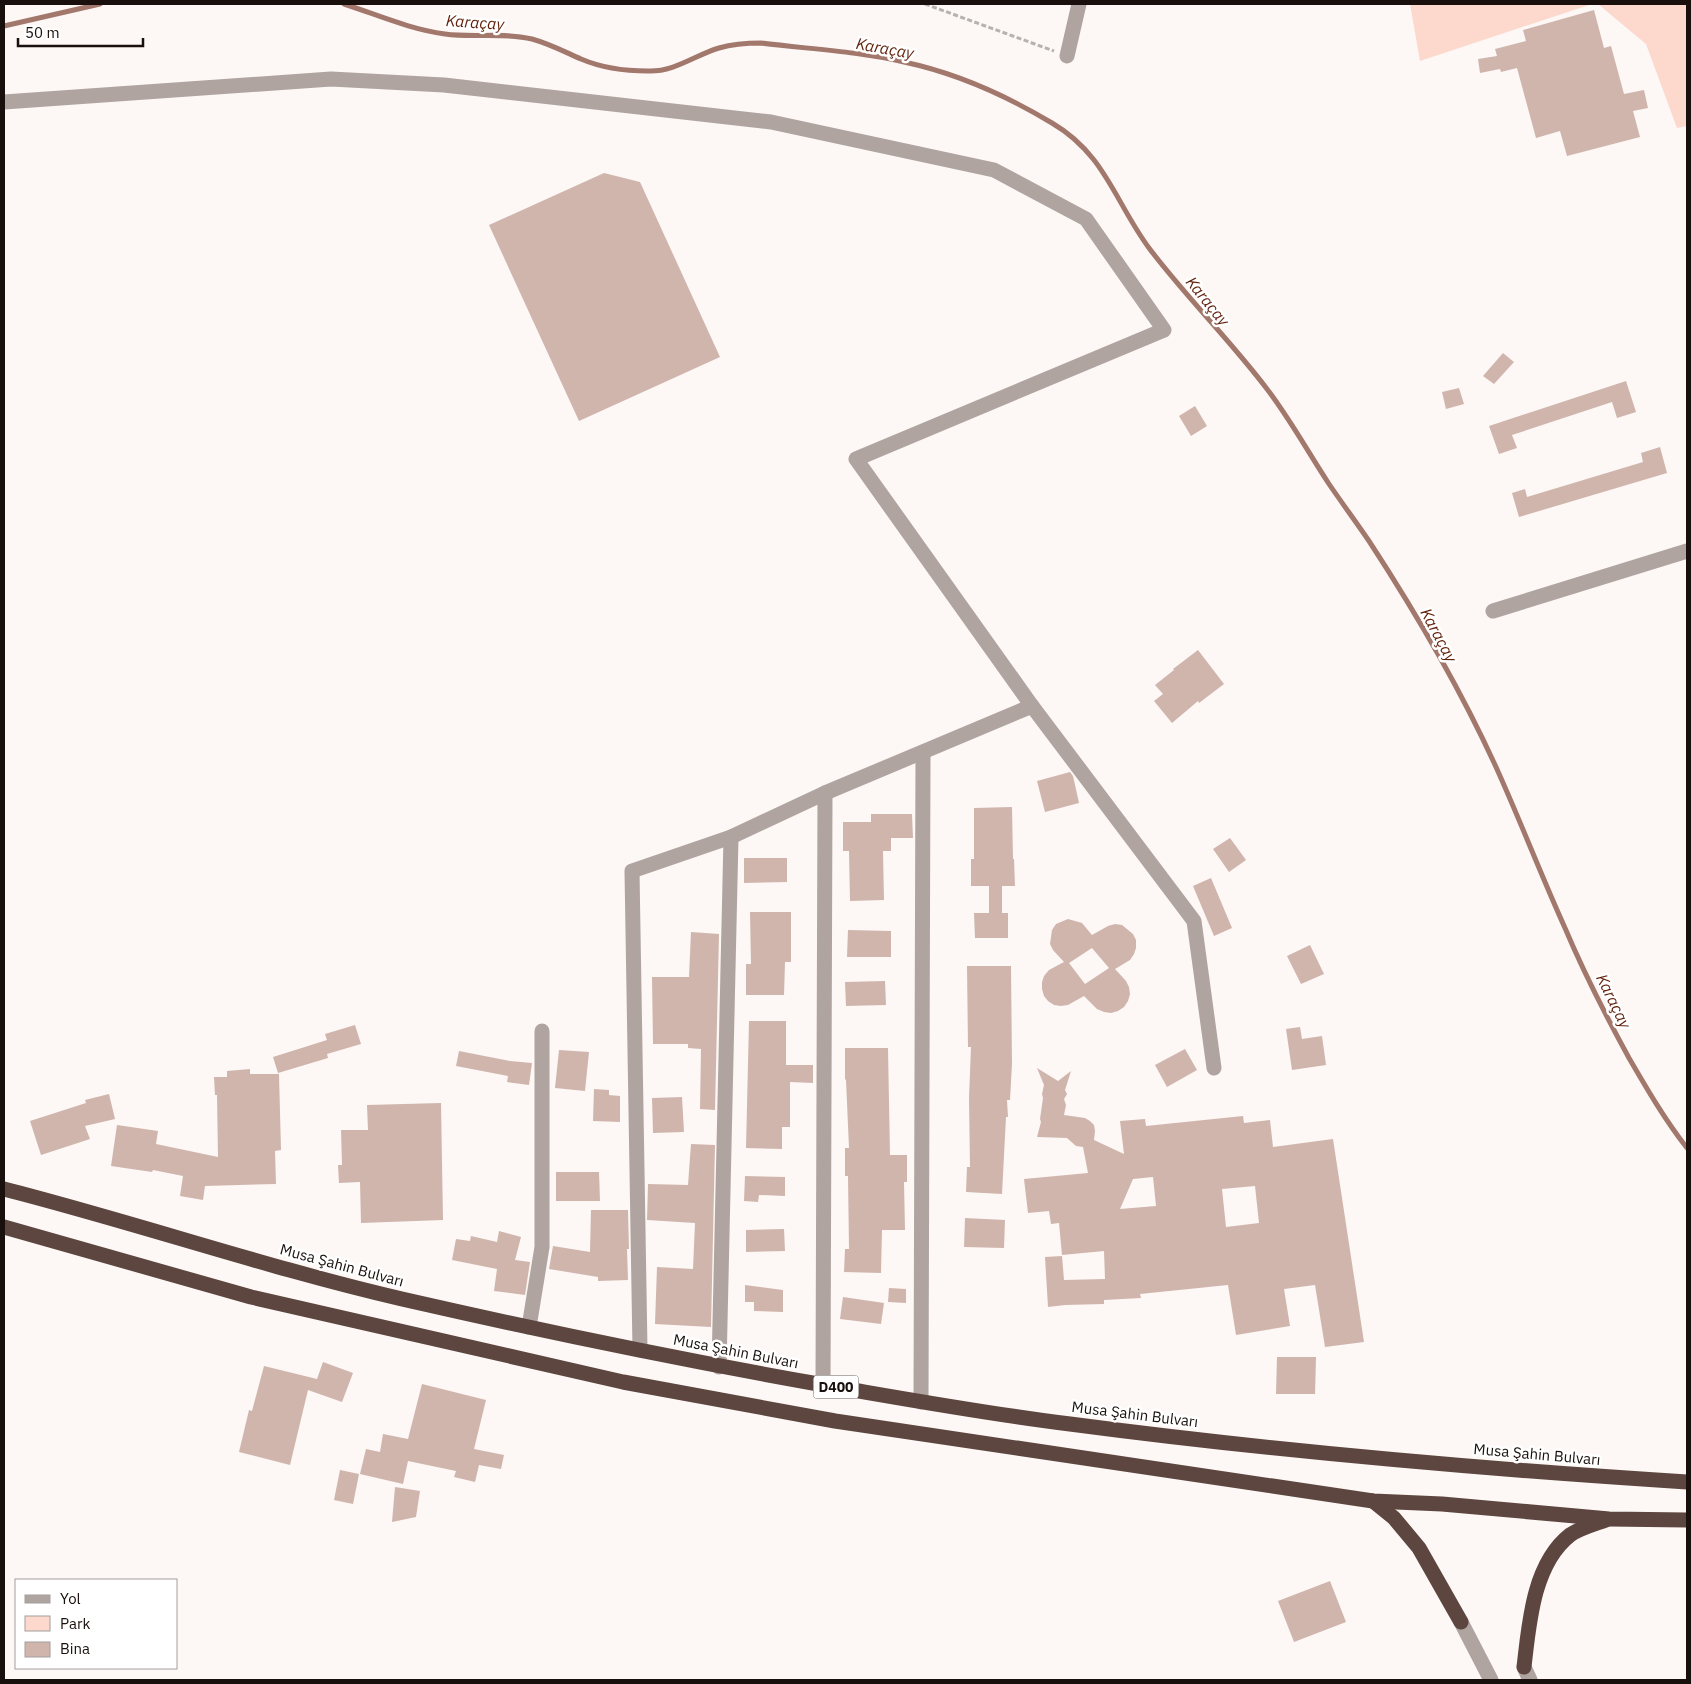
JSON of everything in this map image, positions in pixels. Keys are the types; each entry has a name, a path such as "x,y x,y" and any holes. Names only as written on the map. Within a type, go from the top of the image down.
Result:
{"highway":[{"name":"Musa Şahin Bulvarı","path":"4,1189 80,1208 275,1266 397,1298 719,1367 921,1402 1069,1424 1235,1444 1541,1472 1687,1482"},
{"name":"D400","path":"4,1227 251,1297 623,1382 835,1420 1373,1501 1442,1504 1609,1519 1687,1520"},
{"path":"1373,1501 1394,1518 1419,1548 1461,1622"},
{"path":"1527,1674 1531,1608 1542,1576 1553,1553 1572,1534 1609,1519"}],"street":[{"path":"1067,56 1079,4"},
{"path":"4,102 331,79 444,84 781,124 994,170 1086,220 1164,330 856,459 1032,706 1194,921 1214,1068"},
{"path":"1493,611 1687,552"},
{"path":"640,1350 632,871 731,837 824,793 1032,706"},
{"path":"921,1402 923,753"},
{"path":"823,1385 824,793"},
{"path":"719,1367 731,837"},
{"path":"529,1327 542,1247 542,1031"},
{"path":"1461,1622 1490,1680"}],"path":[{"path":"925,4 1067,56"}],"green space":[{"path":"1410,4 1592,4 1420,61"},
{"path":"1598,4 1687,4 1687,126 1677,128 1646,44"}],"building":[{"path":"1594,10 1604,48 1611,46 1624,94 1644,90 1648,108 1633,111 1640,137 1567,156 1560,131 1536,138 1517,68 1501,72 1500,69 1480,73 1478,59 1497,56 1495,49 1526,41 1523,30"},
{"path":"604,173 640,182 720,357 579,421 489,225"},
{"path":"1503,353 1514,362 1494,384 1483,376"},
{"path":"1626,381 1636,412 1617,418 1612,402 1512,435 1517,448 1499,454 1489,426"},
{"path":"1459,388 1464,404 1446,409 1442,392"},
{"path":"1195,406 1207,426 1191,436 1179,416"},
{"path":"1660,447 1667,473 1519,517 1512,493 1525,489 1527,497 1643,462 1641,453"},
{"path":"1198,650 1224,684 1199,703 1198,701 1172,723 1154,701 1163,694 1155,685"},
{"path":"1070,772 1073,776 1079,803 1045,812 1037,781"},
{"path":"1012,807 1015,886 1002,886 1002,913 1008,913 1008,938 975,938 974,913 989,913 989,886 971,886 971,859 974,859 974,808"},
{"path":"871,814 912,814 913,838 891,838 891,851 883,851 884,900 850,901 849,851 843,851 843,822 871,822"},
{"path":"1230,838 1246,860 1229,872 1213,849"},
{"path":"744,858 787,858 787,882 744,883"},
{"path":"1211,878 1232,928 1214,936 1193,886"},
{"path":"750,912 791,912 791,962 785,962 784,995 746,995 746,964 751,964"},
{"path":"1068,919 1082,923 1092,935 1115,924 1122,925 1133,934 1136,940 1134,954 1130,960 1115,969 1129,987 1130,994 1124,1007 1111,1013 1104,1012 1097,1009 1084,996 1068,1005 1061,1006 1054,1005 1048,1001 1042,989 1044,976 1049,970 1064,962 1050,944 1052,930 1056,924","holes":["1092,948 1109,968 1085,984 1069,963"]},
{"path":"848,930 891,931 891,957 847,957"},
{"path":"691,932 719,934 715,1110 700,1109 701,1049 688,1048 688,1044 653,1044 652,977 689,977"},
{"path":"1310,945 1324,974 1301,984 1287,956"},
{"path":"967,966 1011,966 1012,1064 1010,1100 1007,1100 1008,1117 1006,1117 1002,1194 966,1192 967,1167 970,1167 969,1098 971,1047 968,1047"},
{"path":"885,981 886,1005 846,1006 845,982"},
{"path":"749,1021 786,1021 786,1065 813,1065 813,1083 790,1082 790,1127 782,1127 782,1149 746,1148"},
{"path":"355,1025 361,1044 327,1054 328,1058 278,1073 273,1057 327,1040 325,1034"},
{"path":"1300,1027 1302,1039 1322,1036 1326,1065 1292,1070 1286,1029"},
{"path":"845,1048 888,1048 890,1155 907,1155 907,1182 904,1182 905,1230 882,1230 881,1273 844,1272 845,1249 849,1249 848,1176 845,1176 845,1148 849,1148"},
{"path":"1185,1049 1197,1070 1167,1087 1155,1065"},
{"path":"559,1050 589,1052 585,1091 555,1088"},
{"path":"459,1051 510,1061 532,1063 529,1085 507,1082 508,1076 456,1066"},
{"path":"1037,1068 1058,1081 1071,1071 1065,1090 1067,1094 1064,1099 1066,1105 1064,1115 1085,1118 1090,1121 1094,1125 1094,1140 1124,1154 1120,1121 1145,1119 1146,1126 1243,1116 1244,1123 1270,1120 1273,1147 1333,1139 1364,1342 1325,1347 1315,1285 1284,1289 1290,1326 1236,1335 1228,1285 1140,1294 1141,1298 1104,1300 1104,1304 1048,1307 1045,1257 1062,1256 1064,1280 1105,1279 1104,1251 1062,1255 1059,1223 1051,1224 1049,1211 1028,1213 1024,1179 1088,1173 1083,1147 1076,1146 1067,1138 1037,1137 1041,1122 1044,1085","holes":["1153,1177 1156,1206 1120,1209 1133,1179","1255,1186 1259,1223 1226,1227 1222,1189"]},
{"path":"250,1069 250,1074 279,1074 281,1150 275,1151 276,1184 205,1186 203,1200 180,1196 183,1176 153,1170 152,1172 111,1166 117,1125 158,1131 156,1144 218,1157 217,1095 215,1095 214,1077 227,1077 227,1071"},
{"path":"594,1089 609,1090 609,1095 620,1096 620,1122 593,1121"},
{"path":"109,1094 115,1119 85,1126 90,1139 41,1155 30,1121 86,1103 85,1100"},
{"path":"682,1097 684,1132 653,1133 652,1098"},
{"path":"441,1103 443,1220 361,1223 360,1182 339,1183 338,1165 342,1165 341,1130 368,1130 367,1105"},
{"path":"691,1144 715,1145 711,1327 655,1324 657,1267 693,1269 695,1223 647,1220 648,1184 688,1185"},
{"path":"556,1172 599,1172 600,1201 556,1201"},
{"path":"745,1176 785,1177 785,1196 759,1195 758,1202 744,1201"},
{"path":"591,1210 628,1210 628,1280 598,1281 598,1277 549,1269 553,1246 590,1252"},
{"path":"965,1218 1005,1220 1004,1248 964,1247"},
{"path":"784,1229 785,1251 746,1252 746,1230"},
{"path":"499,1231 521,1237 515,1260 530,1262 525,1295 494,1291 497,1269 452,1260 456,1239 470,1241 471,1236 497,1242"},
{"path":"745,1285 783,1290 783,1312 754,1311 754,1302 745,1302"},
{"path":"889,1288 906,1289 906,1303 888,1302"},
{"path":"843,1297 884,1303 881,1324 840,1319"},
{"path":"1277,1357 1316,1357 1315,1394 1276,1394"},
{"path":"323,1362 353,1373 342,1402 308,1390 290,1465 239,1452 249,1410 252,1411 264,1366 317,1379"},
{"path":"422,1384 486,1400 474,1449 504,1455 501,1469 479,1465 475,1482 454,1477 456,1471 408,1461 403,1484 360,1474 366,1449 380,1452 383,1434 408,1439"},
{"path":"340,1470 359,1474 353,1504 334,1500"},
{"path":"395,1487 420,1491 416,1517 392,1522"},
{"path":"1330,1581 1346,1622 1294,1642 1278,1601"}],"waterway":[{"name":"Karaçay","path":"4,26 100,4"},
{"name":"Karaçay","path":"344,4 432,32 532,39 589,62 622,70 658,71 676,66 719,48 750,43 886,58 943,72 981,86 1035,113 1070,135 1097,164 1149,248 1253,371 1275,400 1404,596 1437,651 1482,738 1505,787 1572,945 1604,1010 1649,1093 1687,1148"}]}
